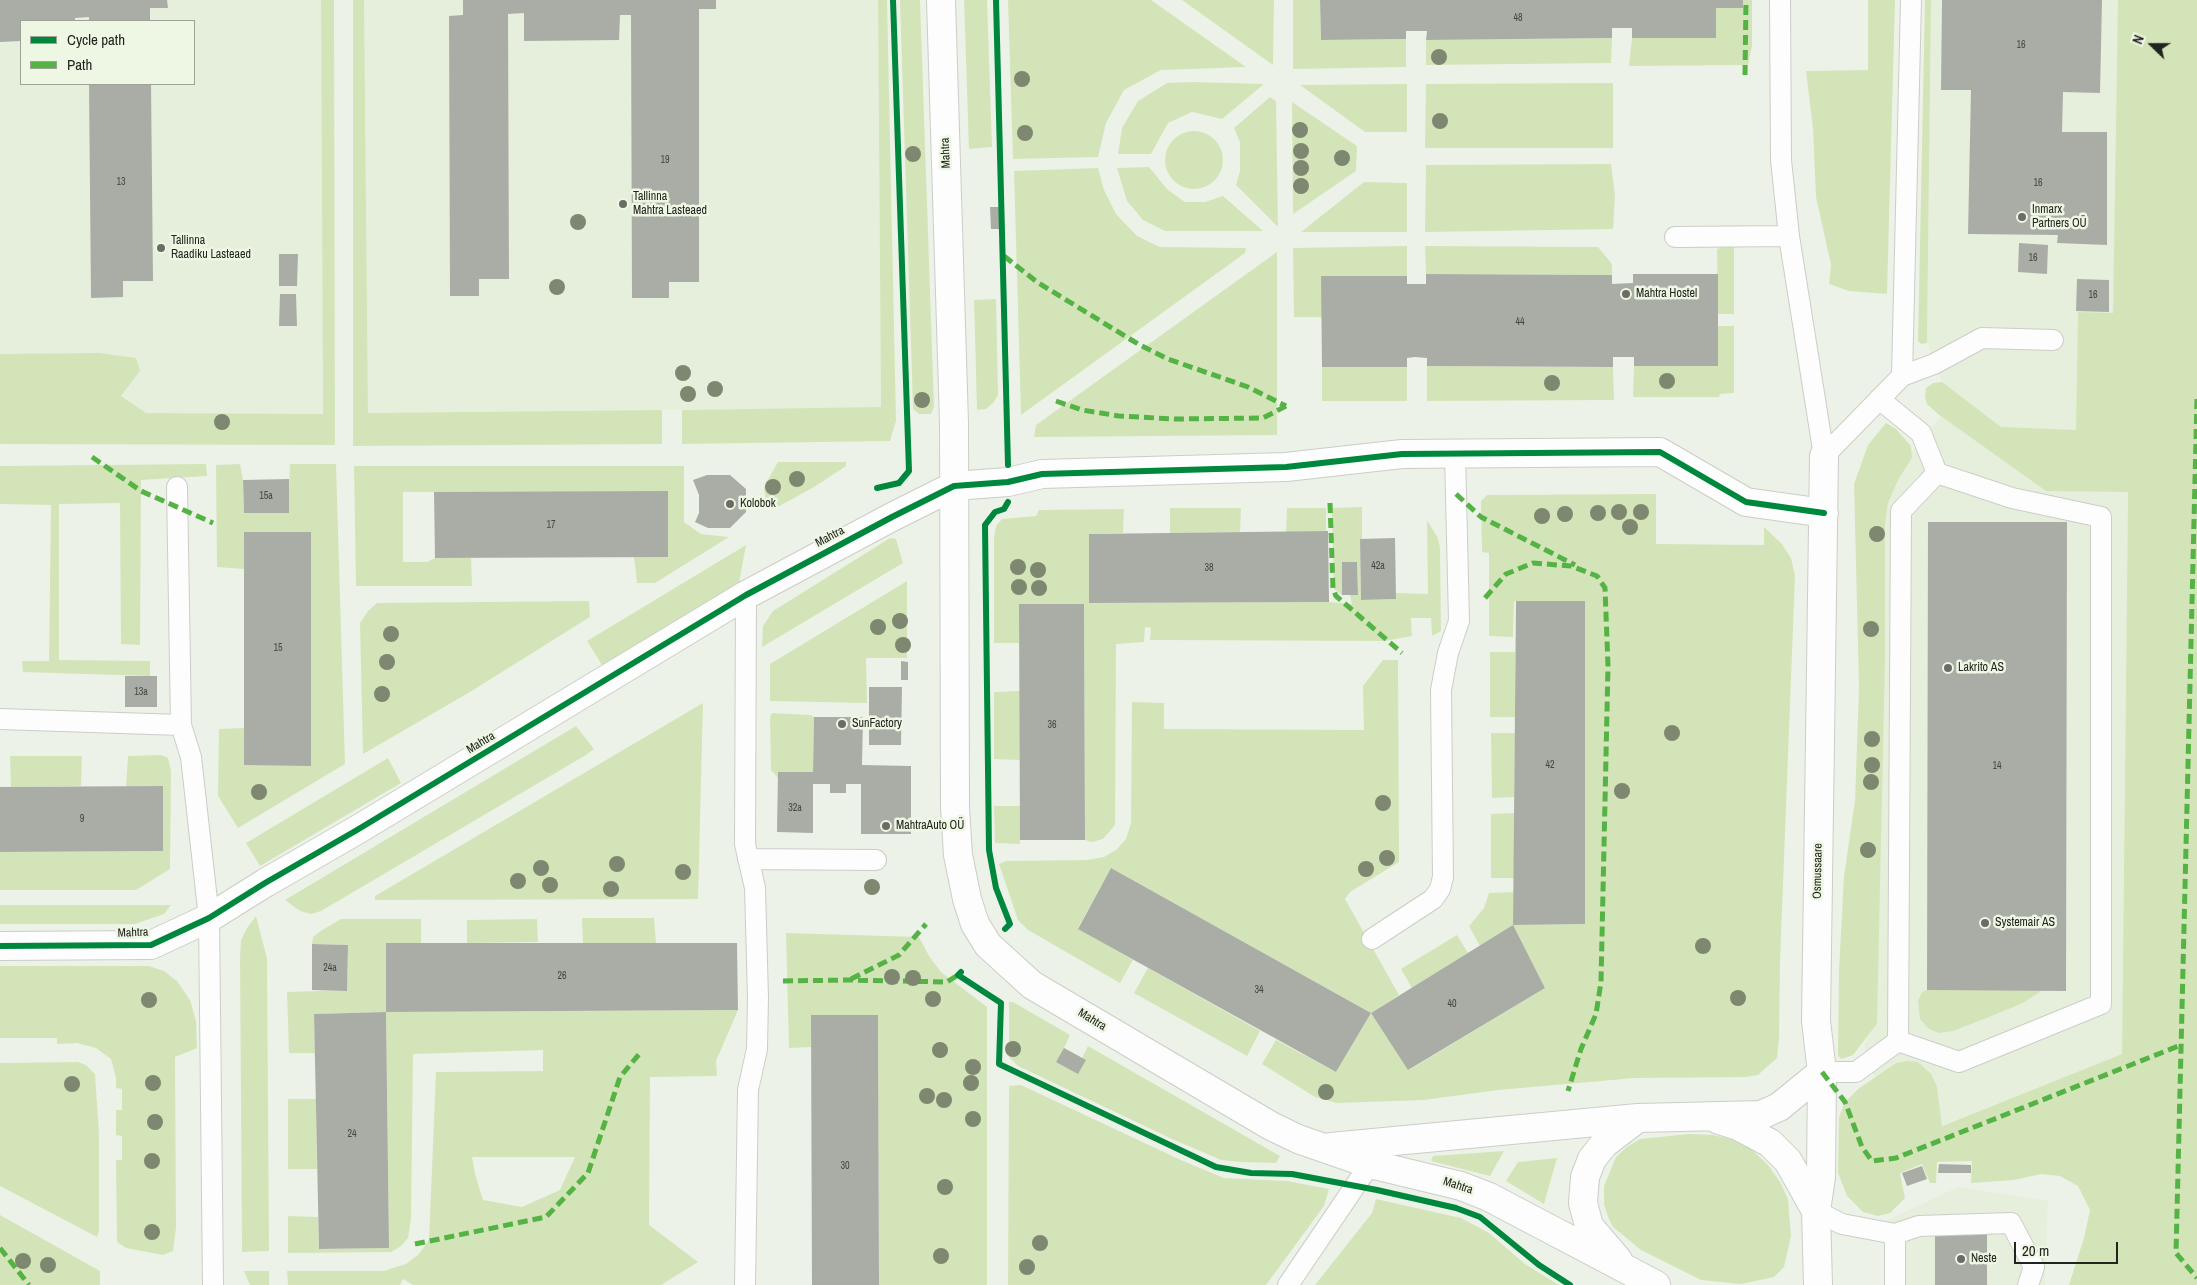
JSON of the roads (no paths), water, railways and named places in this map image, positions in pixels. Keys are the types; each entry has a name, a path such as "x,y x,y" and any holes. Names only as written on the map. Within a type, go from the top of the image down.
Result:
{"street":[{"name":"Mahtra","path":"941,0 954,486 955,807 958,855 967,899 975,924 988,945 1032,985 1266,1124 1370,1164 1461,1186 1490,1197 1656,1285"},
{"path":"954,486 1008,482 1042,474 1286,467 1402,454 1660,452 1746,502 1824,513"},
{"name":"Osmussaare","path":"1818,1285 1816,1211 1822,1177 1822,1072 1816,1021 1824,456"},
{"name":"Mahtra","path":"0,946 151,945 209,918 265,882 357,830 746,595 954,486"},
{"path":"1322,1147 1638,1118 1761,1115 1779,1106 1822,1072"},
{"path":"1705,1117 1738,1126 1770,1143 1788,1161 1816,1211"},
{"path":"1627,1270 1589,1226 1583,1203 1585,1178 1592,1158 1604,1144 1638,1118"}],"lane":[{"path":"1780,0 1781,160 1789,236 1824,456"},
{"path":"1902,376 1911,0"},
{"path":"1675,236 1789,236"},
{"path":"1824,456 1902,376 1934,364 1982,338 2053,340"},
{"path":"1879,399 1921,433 1937,473 2012,498 2101,517 2101,1004 1959,1062 1898,1042"},
{"path":"1372,939 1433,899 1440,889 1443,877 1441,690 1448,652 1459,622 1455,454"},
{"path":"1898,1042 1901,512 1937,473"},
{"path":"177,487 181,725 191,757 209,918 213,1285"},
{"path":"745,1285 748,1090 757,1049 758,998 755,888 745,844 746,595"},
{"path":"0,719 181,725"},
{"path":"748,859 876,860"},
{"path":"1822,1072 1856,1072 1898,1042"},
{"path":"1288,1285 1370,1164"},
{"path":"1816,1211 1842,1224 1895,1234 1919,1226 2011,1224 2034,1267 2028,1285"},
{"path":"1894,1285 1895,1234"}],"place":[{"name":"Tallinna Mahtra Lasteaed","path":"623,204"},
{"name":"Inmarx Partners OÜ","path":"2022,217"},
{"name":"Tallinna Raadiku Lasteaed","path":"161,248"},
{"name":"Mahtra Hostel","path":"1626,294"},
{"name":"Kolobok","path":"730,504"},
{"name":"Lakrito AS","path":"1948,668"},
{"name":"SunFactory","path":"842,724"},
{"name":"MahtraAuto OÜ","path":"886,826"},
{"name":"Systemair AS","path":"1985,923"},
{"name":"Neste","path":"1961,1259"}]}
